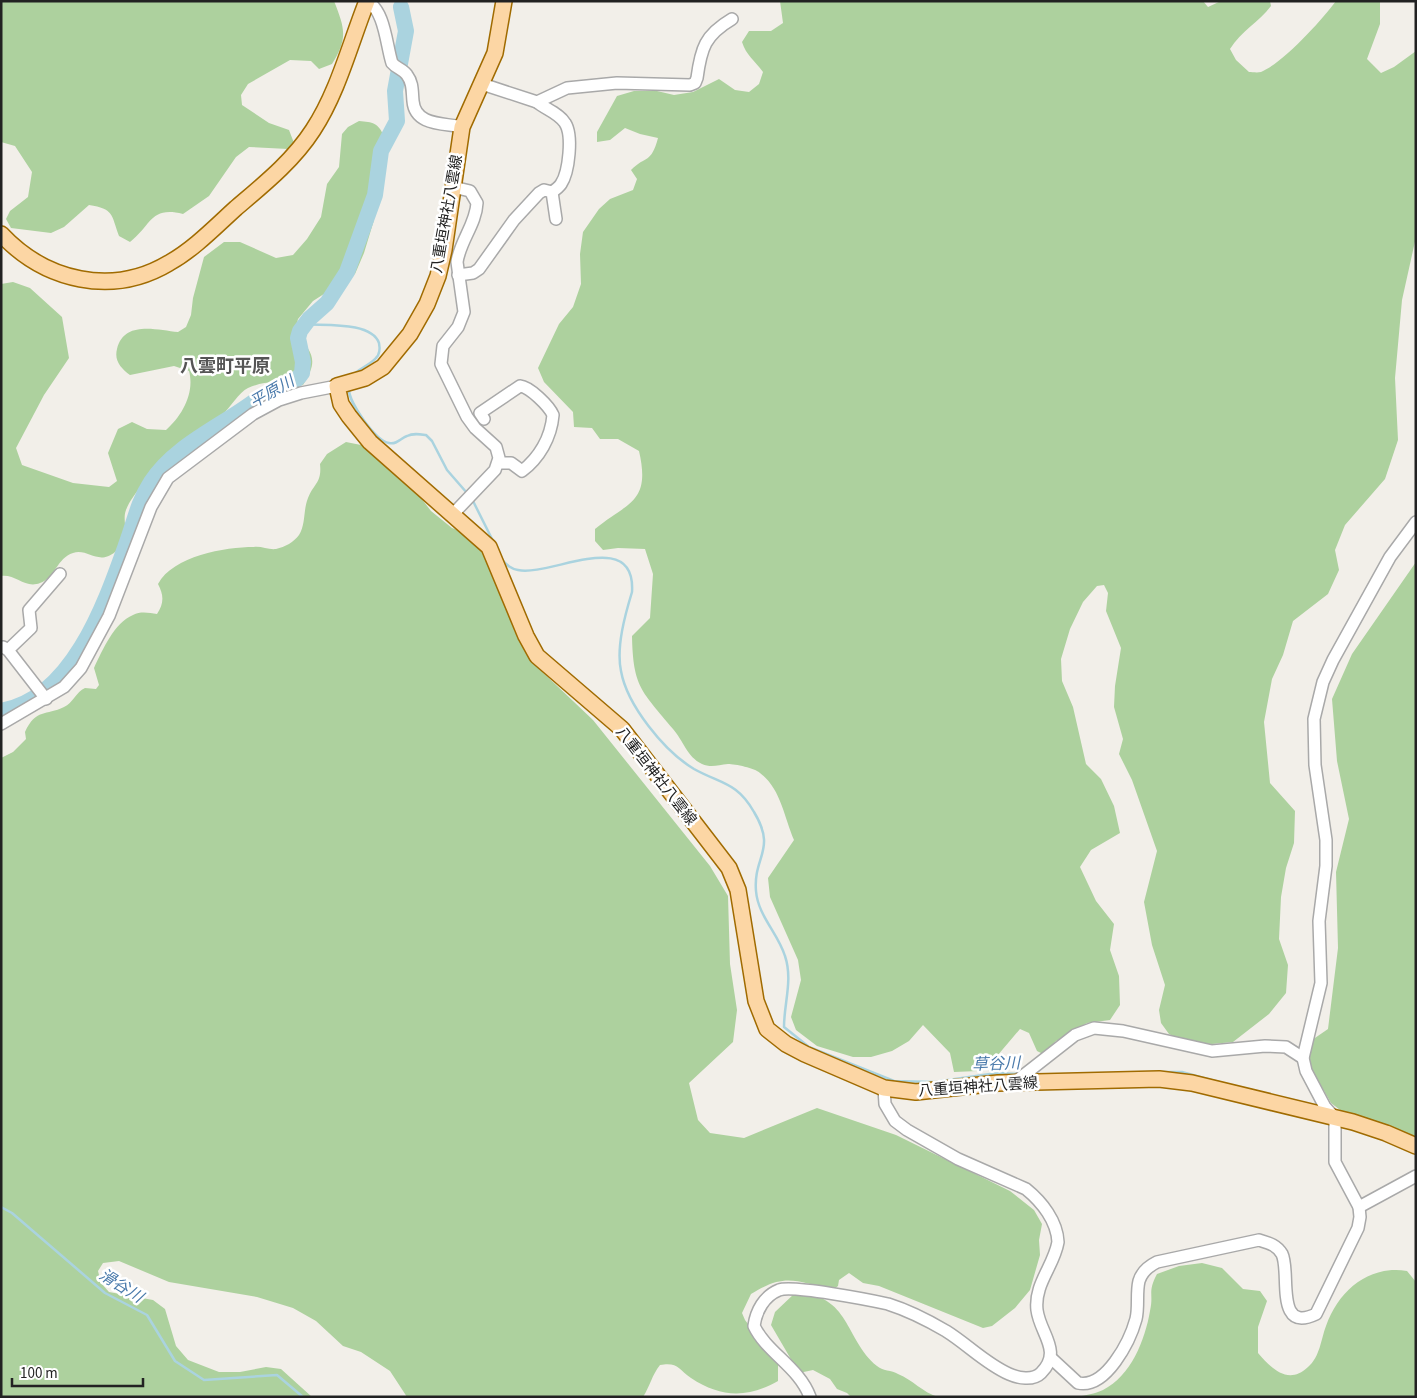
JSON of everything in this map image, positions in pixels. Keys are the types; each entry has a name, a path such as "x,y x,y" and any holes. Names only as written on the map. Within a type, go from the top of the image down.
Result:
{"main road":[{"path":"1,234 19,250 40,264 75,279 92,281 122,280 137,277 169,263 201,239 260,188 294,154 313,131 335,84 367,1"},
{"name":"八重垣神社八雲線","path":"504,1 499,39 482,84 462,127 442,261 434,288 420,320 383,367 366,378 345,384 342,404 360,431 489,547 526,636 537,656 622,729 729,868 738,890 756,1001 767,1029 786,1044 805,1054 884,1088 916,1092 1022,1078 1159,1079 1192,1083 1335,1118 1386,1133 1416,1146"}],"street":[{"path":"367,1 376,8 398,68 410,81 413,104 420,117 426,121 462,127"},
{"path":"537,102 567,88 617,83 682,85 695,83 704,46 716,28 732,19"},
{"path":"482,84 537,102 545,109 558,115 566,123 570,149 564,177 560,185 552,192"},
{"path":"453,187 470,191 477,203 476,214 458,254 458,275 464,312 458,327 443,346 441,364 467,417 475,428 496,447 498,464"},
{"path":"458,275 473,273 479,269 514,220 535,196 544,190 552,192"},
{"path":"552,192 556,219"},
{"path":"1,724 74,678 90,654 109,616 151,506 168,478 253,414 279,400 301,393 345,384"},
{"path":"454,514 498,464 511,463 522,471 535,461 540,454 553,415 526,387 520,386 480,413 484,419"},
{"path":"1051,1358 1074,1380 1083,1384 1094,1382 1105,1373 1128,1342 1136,1317 1139,1280 1146,1268 1158,1262 1259,1240 1271,1243 1282,1255 1286,1263 1286,1298 1290,1311 1302,1317 1316,1314 1358,1228 1359,1207 1335,1162 1335,1118 1325,1107 1306,1071 1303,1058 1321,983 1319,920 1326,866 1326,840 1315,765 1313,732 1316,704 1333,660 1390,558 1416,522"},
{"path":"45,698 5,648 31,628 30,610 60,574"},
{"path":"1022,1078 1075,1035 1094,1028 1123,1031 1212,1051 1266,1046 1286,1047 1303,1058"},
{"path":"810,1397 790,1367 764,1341 754,1326 757,1312 764,1301 780,1290 812,1290 889,1305 947,1332 1001,1370 1017,1377 1041,1374 1051,1358 1049,1342 1037,1311 1040,1286 1058,1242 1048,1213 1036,1197 1026,1190 1004,1178 958,1159 899,1125 885,1104 884,1088"},
{"path":"1359,1207 1416,1176"}],"green space":[{"path":"1,1 334,1 341,19 343,40 332,64 319,69 311,61 290,60 248,84 241,95 242,105 269,123 289,130 294,143 288,149 249,147 236,157 209,196 183,214 172,212 158,215 130,242 119,236 113,218 107,211 103,208 89,205 64,227 51,233 11,228 6,219 10,211 28,197 32,172 15,146 1,142"},
{"path":"780,1 1203,1 1208,7 1221,1 1270,1 1271,6 1239,37 1230,49 1236,60 1249,72 1261,72 1291,51 1336,1 1380,1 1380,24 1367,59 1381,73 1394,67 1416,51 1416,237 1402,300 1395,378 1398,440 1385,479 1345,525 1335,550 1339,570 1328,594 1293,621 1283,655 1272,679 1264,722 1270,783 1295,811 1294,843 1286,868 1281,897 1279,939 1288,965 1286,993 1269,1014 1233,1042 1212,1044 1185,1042 1169,1034 1161,1023 1159,1010 1165,985 1152,945 1144,902 1157,851 1132,780 1119,754 1123,739 1114,707 1121,648 1106,611 1108,593 1104,585 1097,586 1083,602 1070,629 1061,659 1062,681 1073,707 1086,764 1101,779 1114,806 1120,833 1091,850 1080,867 1096,901 1114,924 1110,950 1119,976 1120,1005 1110,1020 1087,1023 1056,1041 1043,1054 1037,1051 1029,1033 1020,1029 992,1062 978,1071 954,1072 950,1053 923,1025 909,1041 892,1051 871,1057 853,1057 817,1046 796,1030 791,1017 801,980 798,960 770,897 768,878 794,840 777,795 767,780 754,769 731,764 708,766 697,761 641,688 634,667 632,636 650,618 653,574 645,549 618,548 603,550 595,541 595,529 627,506 639,491 642,481 642,468 639,451 618,439 600,439 592,428 574,427 573,412 544,382 538,368 559,324 573,307 581,284 580,254 583,232 599,209 610,199 633,190 637,179 631,170 650,156 658,138 625,128 610,140 597,142 597,132 617,96 634,91 657,91 674,95 693,92 719,79 735,90 749,92 759,84 763,72 748,54 742,42 749,31 771,31 783,23"},
{"path":"359,121 374,124 380,128 384,136 375,161 374,220 364,253 355,274 313,301 298,319 295,332 310,351 312,357 311,369 303,385 262,383 248,388 217,419 187,440 166,458 131,500 125,515 124,541 109,556 98,557 78,552 73,553 63,559 49,577 35,584 1,576 1,284 13,282 30,288 62,317 69,358 44,395 16,448 22,465 73,483 109,487 117,481 108,453 118,429 132,422 147,429 166,430 186,404 190,388 189,371 174,366 130,375 117,361 116,353 121,340 134,330 151,329 178,332 186,327 191,315 193,298 204,257 224,242 240,242 276,258 293,255 307,239 321,217 327,184 339,167 342,134 348,127"},
{"path":"346,442 366,446 411,485 431,511 452,528 463,532 483,550 515,632 534,664 593,720 710,866 728,896 730,964 737,1010 733,1042 689,1083 698,1120 710,1133 744,1138 817,1108 896,1135 1010,1191 1034,1210 1042,1224 1039,1240 1040,1255 1030,1290 1015,1308 992,1326 983,1328 879,1286 863,1283 849,1273 839,1280 838,1286 834,1289 801,1282 784,1281 774,1283 751,1294 742,1313 745,1320 778,1364 778,1381 756,1391 734,1393 713,1389 702,1385 674,1365 666,1364 660,1365 657,1369 643,1397 407,1397 390,1371 361,1352 343,1346 316,1321 293,1308 257,1297 169,1282 119,1261 103,1263 98,1271 101,1283 109,1292 153,1300 165,1309 176,1346 188,1360 219,1372 240,1372 266,1367 281,1369 312,1397 1,1397 1,758 13,752 26,739 25,732 29,724 37,716 58,710 67,705 85,688 96,689 99,685 94,668 110,637 120,624 133,615 142,613 157,614 161,607 162,599 158,584 165,574 175,566 215,551 242,547 276,549 286,546 295,540 303,526 308,498 319,479 320,464 327,454"},
{"path":"1416,562 1416,1137 1362,1122 1353,1114 1344,1113 1331,1103 1308,1063 1312,1040 1328,1029 1338,948 1336,872 1349,819 1337,761 1332,699 1352,654"},
{"path":"1202,1263 1222,1268 1243,1289 1260,1291 1267,1301 1258,1327 1258,1353 1274,1369 1287,1375 1301,1372 1312,1363 1318,1353 1332,1313 1347,1291 1368,1276 1380,1272 1393,1270 1407,1271 1416,1282 1416,1397 1077,1397 1103,1390 1113,1384 1129,1366 1140,1345 1148,1322 1151,1289 1157,1274 1179,1266"},
{"path":"795,1293 813,1295 827,1301 837,1309 866,1355 877,1366 896,1373 938,1397 851,1397 837,1389 830,1379 813,1370 799,1373 771,1325 775,1312"}],"waterway":[{"name":"平原川","path":"401,7 405,1"},
{"name":"平原川","path":"1,711 26,703 48,688 66,669 82,646 108,594 142,498 161,469 173,457 200,437 256,400 292,383 302,373 303,362 298,338 300,331 309,319 327,303 347,272 375,195 381,151 397,121 395,91 406,31 401,7"},
{"path":"304,324 346,326 367,331 374,336 379,343 378,355 352,376"},
{"path":"349,389 353,403 377,436 384,441 394,443 412,434 426,435 432,441 447,470 467,493"},
{"path":"472,499 493,541"},
{"path":"502,560 518,570 532,570 588,559 606,558 620,562 630,572 632,592 620,642 620,662 621,671 631,698 649,726 671,751 694,769 735,789 748,802 761,825 764,844 756,879 756,891 760,908 782,948 787,965 788,983 784,1027 809,1047 894,1081 934,1082 997,1073 1019,1074"},
{"name":"草谷川","path":"1162,1072 1182,1072 1222,1083"},
{"name":"滑谷川","path":"1,1207 12,1213 105,1293 147,1315 175,1361 204,1380 277,1375 303,1397"}],"district":[{"name":"八雲町平原","path":"225,366"}]}
